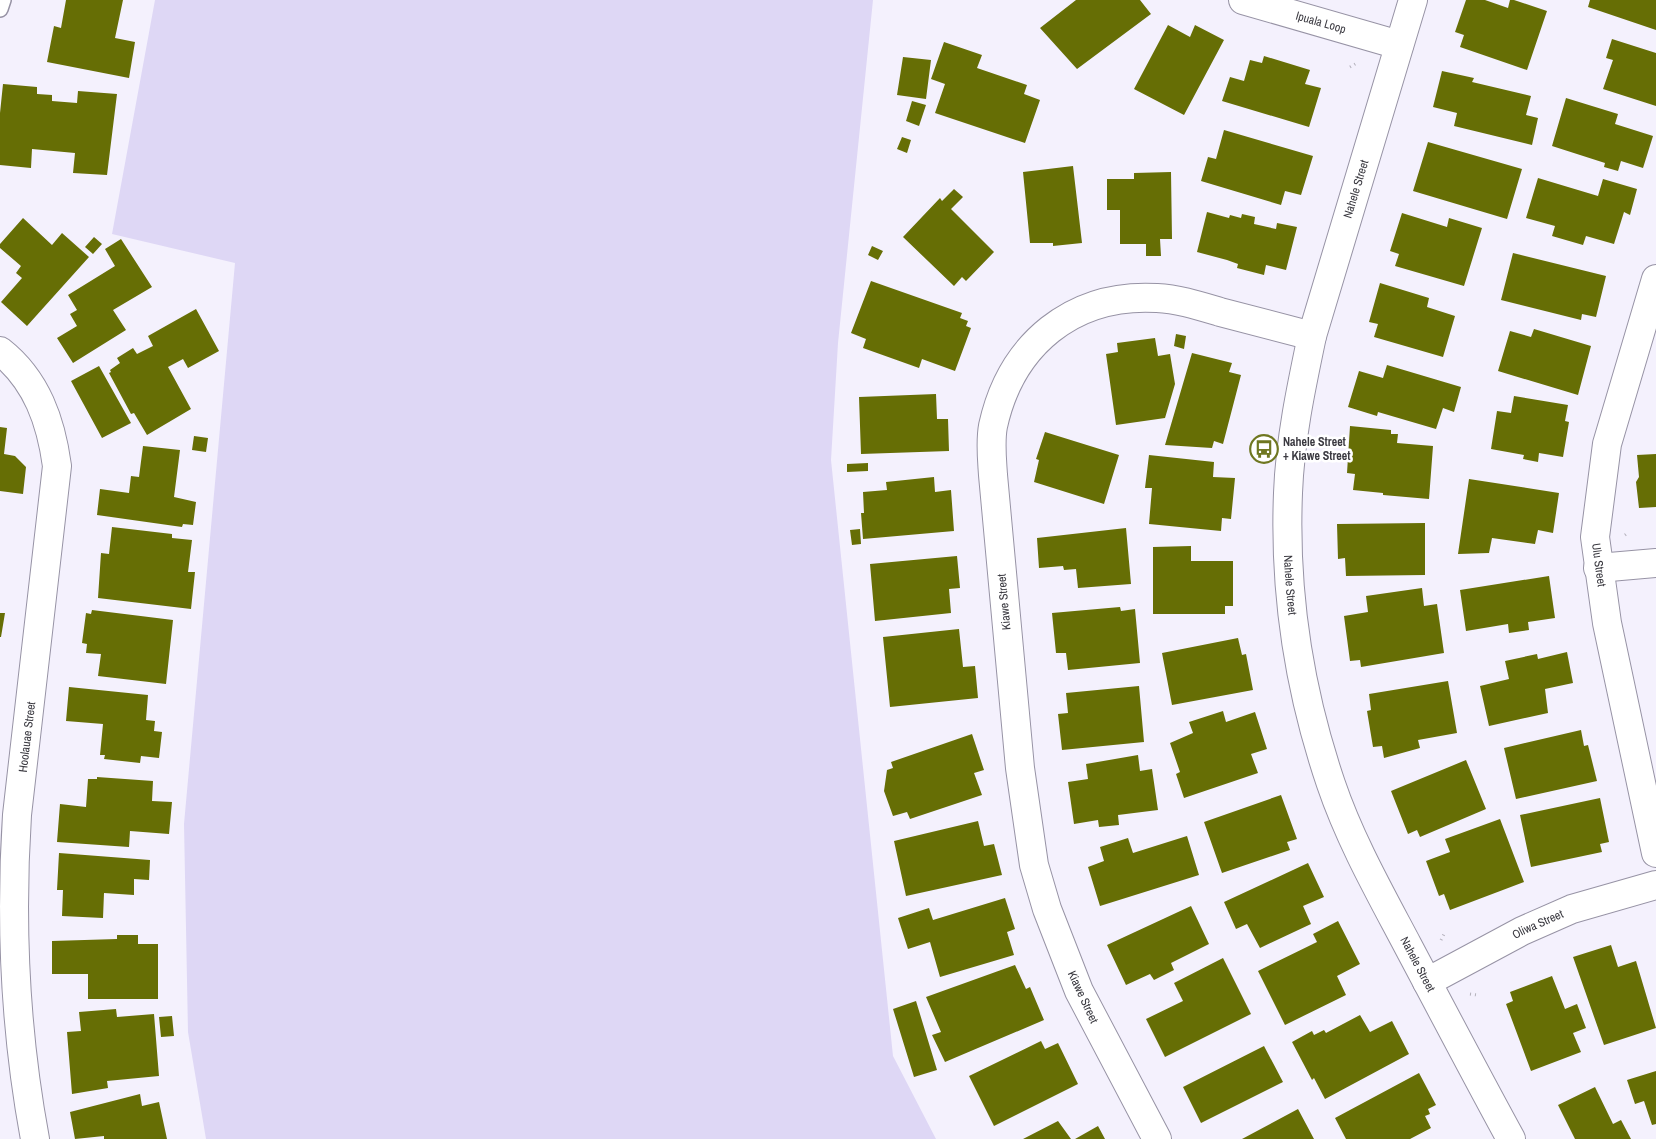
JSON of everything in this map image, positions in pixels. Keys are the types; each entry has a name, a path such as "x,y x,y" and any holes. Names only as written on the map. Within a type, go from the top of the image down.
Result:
{"street":[{"name":"Ipuala Loop","path":"1243,0 1399,46"},
{"name":"Nahele Street","path":"1413,0 1312,336 1300,393 1288,492 1287,560 1296,650 1307,700 1331,785 1374,883 1511,1139"},
{"name":"Ulu Street","path":"1656,279 1607,444 1595,537 1606,623 1656,852"},
{"name":"Kiawe Street","path":"1157,1139 1098,1030 1076,984 1047,909 1034,865 1020,768 993,475 993,427 1000,401 1016,368 1046,331 1066,317 1107,303 1134,298 1180,301 1312,336"},
{"name":"Hoolauae Street","path":"0,351 20,370 35,391 53,437 57,466 17,815 15,859 14,967 22,1063 35,1139"},
{"path":"1598,568 1656,563"},
{"name":"Oliwa Street","path":"1427,982 1522,931 1572,909 1656,885"}],"lane":[{"path":"0,9 3,0"}],"path":[{"path":"1350,67 1357,63"},
{"path":"1625,536 1629,532"},
{"path":"1441,940 1444,934"},
{"path":"1470,994 1477,995"}],"shaded area":[{"path":"155,0 873,0 838,343 831,460 893,1056 936,1139 206,1139 188,1032 184,824 235,263 112,234"}],"building":[{"path":"66,0 123,0 115,38 135,42 129,78 47,62 54,26 61,28"},
{"path":"1076,0 1140,0 1151,14 1077,69 1040,28"},
{"path":"1466,0 1485,0 1508,8 1510,0 1514,0 1547,11 1527,70 1460,47 1464,35 1455,32"},
{"path":"1590,0 1656,0 1656,30 1588,7"},
{"path":"1168,25 1190,37 1195,25 1224,40 1184,115 1134,89"},
{"path":"1612,39 1656,53 1656,106 1603,89 1613,60 1606,58"},
{"path":"944,42 982,55 977,68 1027,85 1024,94 1040,100 1025,143 935,113 945,84 931,79"},
{"path":"1264,56 1310,70 1305,84 1321,88 1309,127 1222,101 1230,77 1244,81 1250,60 1262,63"},
{"path":"903,57 931,60 926,99 897,95"},
{"path":"1442,71 1474,78 1472,82 1531,96 1526,115 1538,118 1532,145 1454,126 1457,113 1433,107"},
{"path":"3,84 37,87 37,94 52,95 52,101 77,103 78,91 117,94 107,175 73,173 75,153 32,149 31,168 0,165 0,113"},
{"path":"1566,98 1618,114 1615,124 1653,136 1643,168 1621,161 1618,171 1604,167 1605,163 1552,146"},
{"path":"912,101 926,105 919,126 906,121"},
{"path":"1224,130 1313,156 1301,195 1285,191 1281,205 1201,181 1208,157 1216,159"},
{"path":"902,137 911,140 907,153 897,149"},
{"path":"1428,142 1522,169 1507,219 1413,191"},
{"path":"1073,166 1082,243 1053,246 1053,243 1030,243 1023,172"},
{"path":"1171,172 1172,239 1160,239 1161,256 1146,256 1146,244 1120,244 1120,210 1107,210 1107,179 1134,179 1134,173"},
{"path":"1538,178 1598,196 1603,179 1637,189 1630,215 1624,212 1614,244 1586,236 1583,245 1552,236 1555,226 1526,218"},
{"path":"954,189 963,197 951,209 994,252 966,281 962,277 954,286 903,237 940,198 942,201"},
{"path":"1207,212 1229,218 1230,215 1241,218 1242,214 1255,217 1254,224 1276,229 1277,223 1297,227 1286,270 1266,265 1264,275 1237,268 1238,264 1227,260 1197,252"},
{"path":"1402,213 1447,227 1449,218 1482,228 1464,286 1395,266 1399,254 1390,251"},
{"path":"23,218 52,245 62,233 89,257 27,326 1,302 22,278 16,273 21,266 0,248 0,244"},
{"path":"94,237 102,244 93,254 85,247"},
{"path":"121,239 152,287 113,310 126,330 73,363 57,338 77,326 70,314 77,310 68,295 115,266 105,249"},
{"path":"872,246 883,251 878,260 868,255"},
{"path":"1513,253 1606,276 1596,317 1582,314 1581,320 1501,300"},
{"path":"871,281 962,313 960,318 968,321 966,326 971,328 955,371 922,359 919,368 863,348 866,339 851,333"},
{"path":"1380,283 1429,298 1427,307 1455,316 1443,357 1374,337 1378,324 1369,322"},
{"path":"196,309 219,351 188,368 183,359 168,367 191,409 147,435 134,413 131,414 109,373 111,372 110,370 120,363 117,358 133,348 137,354 153,346 148,336"},
{"path":"1534,329 1591,346 1578,395 1498,371 1510,331 1531,337"},
{"path":"1176,334 1186,336 1184,349 1174,346"},
{"path":"1155,338 1158,356 1170,354 1175,384 1165,418 1116,425 1106,354 1118,352 1117,343"},
{"path":"1192,353 1232,363 1229,372 1241,375 1223,444 1214,441 1212,448 1165,445"},
{"path":"1387,365 1461,387 1454,412 1443,408 1436,429 1378,412 1377,416 1348,407 1359,371 1383,378"},
{"path":"99,366 131,423 102,438 71,381"},
{"path":"936,394 937,419 948,419 949,451 861,454 859,397"},
{"path":"1514,396 1568,405 1565,421 1569,422 1563,457 1539,453 1538,462 1523,459 1524,455 1491,449 1497,411 1511,413"},
{"path":"1350,426 1391,430 1391,434 1398,434 1397,443 1433,446 1429,499 1353,490 1355,474 1347,473"},
{"path":"0,427 7,428 4,454 15,456 26,467 23,494 0,491"},
{"path":"1045,432 1119,455 1104,504 1034,482 1039,460 1036,459"},
{"path":"194,436 208,438 206,452 192,450"},
{"path":"143,446 180,450 174,497 196,502 193,525 183,524 182,527 97,515 100,489 129,493 131,476 139,477"},
{"path":"1656,454 1656,507 1639,508 1636,482 1639,477 1637,455"},
{"path":"1149,455 1214,462 1213,477 1235,478 1231,519 1222,518 1221,531 1149,524 1152,488 1145,488"},
{"path":"868,463 868,471 847,472 847,464"},
{"path":"934,477 935,492 951,490 954,531 863,539 861,513 864,513 863,492 887,490 886,482"},
{"path":"1469,479 1559,493 1553,533 1538,530 1535,544 1492,538 1489,553 1458,554"},
{"path":"1425,523 1425,575 1346,576 1345,558 1338,559 1337,524"},
{"path":"112,527 172,534 172,538 192,540 188,572 195,572 191,609 98,598 101,553 109,554"},
{"path":"1126,528 1131,584 1078,588 1076,569 1064,570 1063,566 1039,568 1037,538"},
{"path":"860,529 861,544 852,545 850,530"},
{"path":"1191,546 1191,561 1233,561 1233,606 1225,606 1225,614 1153,614 1153,547"},
{"path":"957,556 960,588 949,589 951,613 875,621 870,564"},
{"path":"1549,576 1555,618 1528,622 1529,630 1509,633 1508,624 1466,631 1460,590"},
{"path":"1422,588 1424,606 1437,604 1444,653 1361,667 1360,660 1350,661 1344,616 1368,612 1366,596"},
{"path":"1120,607 1121,611 1135,609 1140,663 1068,670 1066,653 1056,653 1052,613"},
{"path":"92,610 173,620 166,684 98,676 101,654 86,653 87,644 82,643 86,613 91,614"},
{"path":"0,613 5,613 1,637 0,637"},
{"path":"959,629 963,667 975,666 978,698 890,707 883,637"},
{"path":"1238,638 1242,655 1246,654 1253,690 1172,705 1162,653"},
{"path":"1567,652 1573,683 1545,689 1548,713 1489,726 1480,686 1509,679 1505,661 1537,654 1538,659"},
{"path":"1448,681 1457,733 1418,740 1420,748 1384,758 1382,746 1373,747 1367,711 1371,710 1369,694"},
{"path":"1139,686 1144,742 1062,750 1058,714 1068,713 1066,693"},
{"path":"69,687 148,695 146,720 155,721 154,731 162,732 159,758 141,756 140,763 104,759 105,755 100,755 103,724 66,721"},
{"path":"1223,711 1226,722 1255,712 1267,749 1251,754 1258,773 1184,798 1176,774 1180,772 1170,743 1193,733 1189,722"},
{"path":"1581,730 1584,746 1588,745 1597,781 1516,799 1504,748"},
{"path":"972,734 984,770 974,773 982,795 910,819 907,812 893,816 884,791 887,770 893,768 891,762"},
{"path":"1138,755 1140,771 1152,769 1158,810 1118,815 1119,825 1099,827 1098,820 1074,824 1068,782 1088,779 1086,764"},
{"path":"1466,760 1486,809 1420,837 1417,830 1408,834 1391,791"},
{"path":"97,777 153,781 152,801 172,802 169,834 130,831 129,847 57,842 60,804 86,807 88,779 97,779"},
{"path":"1281,795 1297,839 1287,842 1290,850 1222,873 1204,822"},
{"path":"1600,798 1609,842 1600,844 1602,852 1531,867 1520,815"},
{"path":"1500,819 1524,882 1450,910 1444,894 1439,896 1426,861 1450,852 1445,839"},
{"path":"978,821 984,846 994,844 1002,875 906,896 894,841"},
{"path":"1187,836 1199,875 1100,906 1088,867 1104,861 1100,847 1128,838 1133,853"},
{"path":"59,853 150,860 149,880 134,879 134,895 104,893 103,918 62,916 63,890 57,890"},
{"path":"1308,863 1324,897 1303,906 1311,924 1260,948 1247,924 1236,929 1224,902"},
{"path":"1005,898 1015,929 1007,932 1014,955 940,977 930,942 908,949 898,918 929,908 933,920"},
{"path":"1191,906 1209,944 1171,963 1174,970 1154,980 1150,974 1126,985 1107,945"},
{"path":"1338,921 1360,964 1337,976 1346,995 1285,1025 1258,971 1317,942 1313,934"},
{"path":"117,935 138,935 138,944 158,944 158,999 88,999 88,974 52,974 52,941 117,939"},
{"path":"1611,945 1618,967 1636,961 1656,1028 1604,1045 1573,957"},
{"path":"1223,958 1251,1014 1165,1057 1146,1019 1183,1001 1174,983"},
{"path":"1015,965 1026,989 1030,987 1044,1020 945,1062 932,1035 941,1032 926,997"},
{"path":"1552,976 1565,1009 1577,1004 1586,1028 1573,1033 1581,1052 1531,1071 1506,1004 1513,1001 1510,992"},
{"path":"916,1001 937,1070 914,1077 893,1009"},
{"path":"116,1009 117,1017 154,1014 159,1076 107,1081 108,1088 72,1094 67,1032 81,1031 79,1012"},
{"path":"1360,1015 1370,1032 1392,1021 1409,1054 1325,1099 1314,1078 1312,1080 1292,1042 1312,1031 1314,1035 1324,1030 1326,1033"},
{"path":"172,1016 174,1036 161,1037 159,1017"},
{"path":"1041,1041 1045,1049 1058,1043 1078,1084 994,1126 969,1076"},
{"path":"1264,1046 1283,1082 1201,1123 1183,1087"},
{"path":"1656,1071 1656,1124 1652,1125 1644,1101 1635,1104 1627,1080"},
{"path":"1419,1073 1436,1105 1428,1109 1430,1114 1425,1116 1431,1128 1410,1139 1346,1139 1335,1118"},
{"path":"1595,1087 1613,1124 1621,1120 1631,1139 1575,1139 1558,1105"},
{"path":"140,1094 142,1106 159,1102 167,1139 104,1139 104,1136 75,1139 70,1112"},
{"path":"1298,1109 1314,1139 1242,1139"},
{"path":"1058,1121 1071,1139 1023,1139"},
{"path":"1098,1126 1105,1139 1075,1139"}],"place":[{"name":"Nahele Street + Kiawe Street","path":"1264,449"}]}
